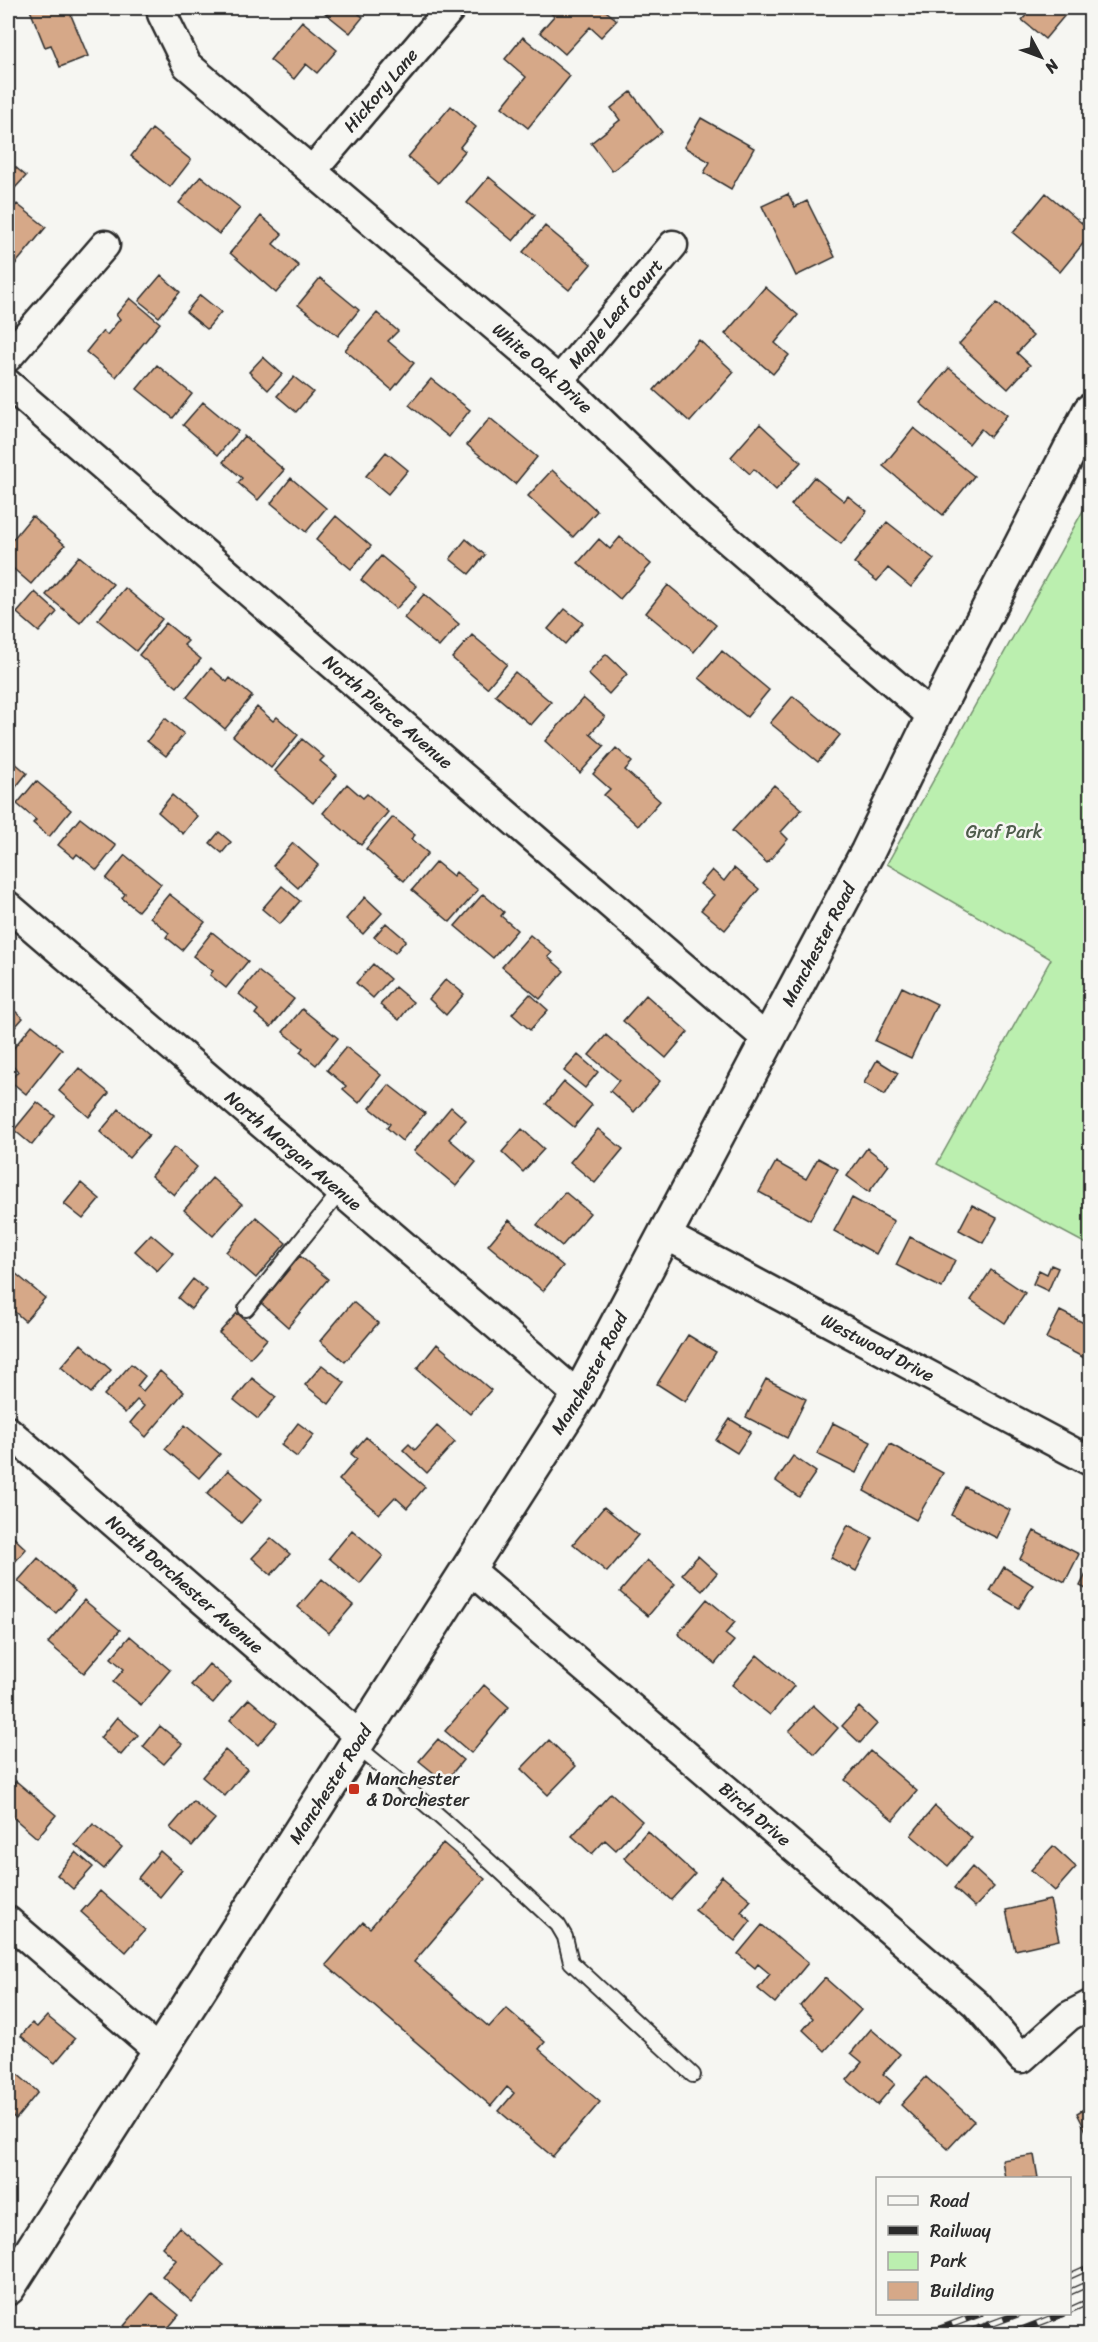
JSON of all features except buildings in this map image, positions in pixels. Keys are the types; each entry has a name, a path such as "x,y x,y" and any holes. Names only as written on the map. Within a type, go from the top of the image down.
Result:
{"street":[{"name":"Hickory Lane","path":"312,171 451,8"},
{"name":"White Oak Drive","path":"162,14 187,65 559,381 692,508 933,717"},
{"path":"8,357 105,245"},
{"name":"Maple Leaf Court","path":"559,381 673,245"},
{"name":"North Pierce Avenue","path":"8,384 769,1041"},
{"name":"Manchester Road","path":"8,2288 579,1396 867,853 933,717 1090,411"},
{"name":"North Morgan Avenue","path":"8,906 579,1396"},
{"name":"Westwood Drive","path":"664,1234 1090,1461"},
{"name":"North Dorchester Avenue","path":"8,1431 358,1741"},
{"name":"Birch Drive","path":"468,1568 976,2004 1022,2058 1069,2016 1090,2005"},
{"path":"8,1921 159,2051"}],"lane":[{"path":"246,1309 340,1192"},
{"path":"358,1741 489,1859 558,1925 565,1937 571,1962 693,2075"}],"green space":[{"name":"Graf Park","path":"1090,498 1090,1246 937,1164 1051,959 887,864"}],"railway":[{"path":"1071,2276 1090,2267"},
{"path":"1071,2292 1090,2283"},
{"path":"1071,2310 1090,2301"},
{"path":"926,2334 977,2315"},
{"path":"964,2334 1015,2315"},
{"path":"1011,2334 1059,2315"}],"place":[{"name":"Manchester & Dorchester","path":"354,1789"}]}
